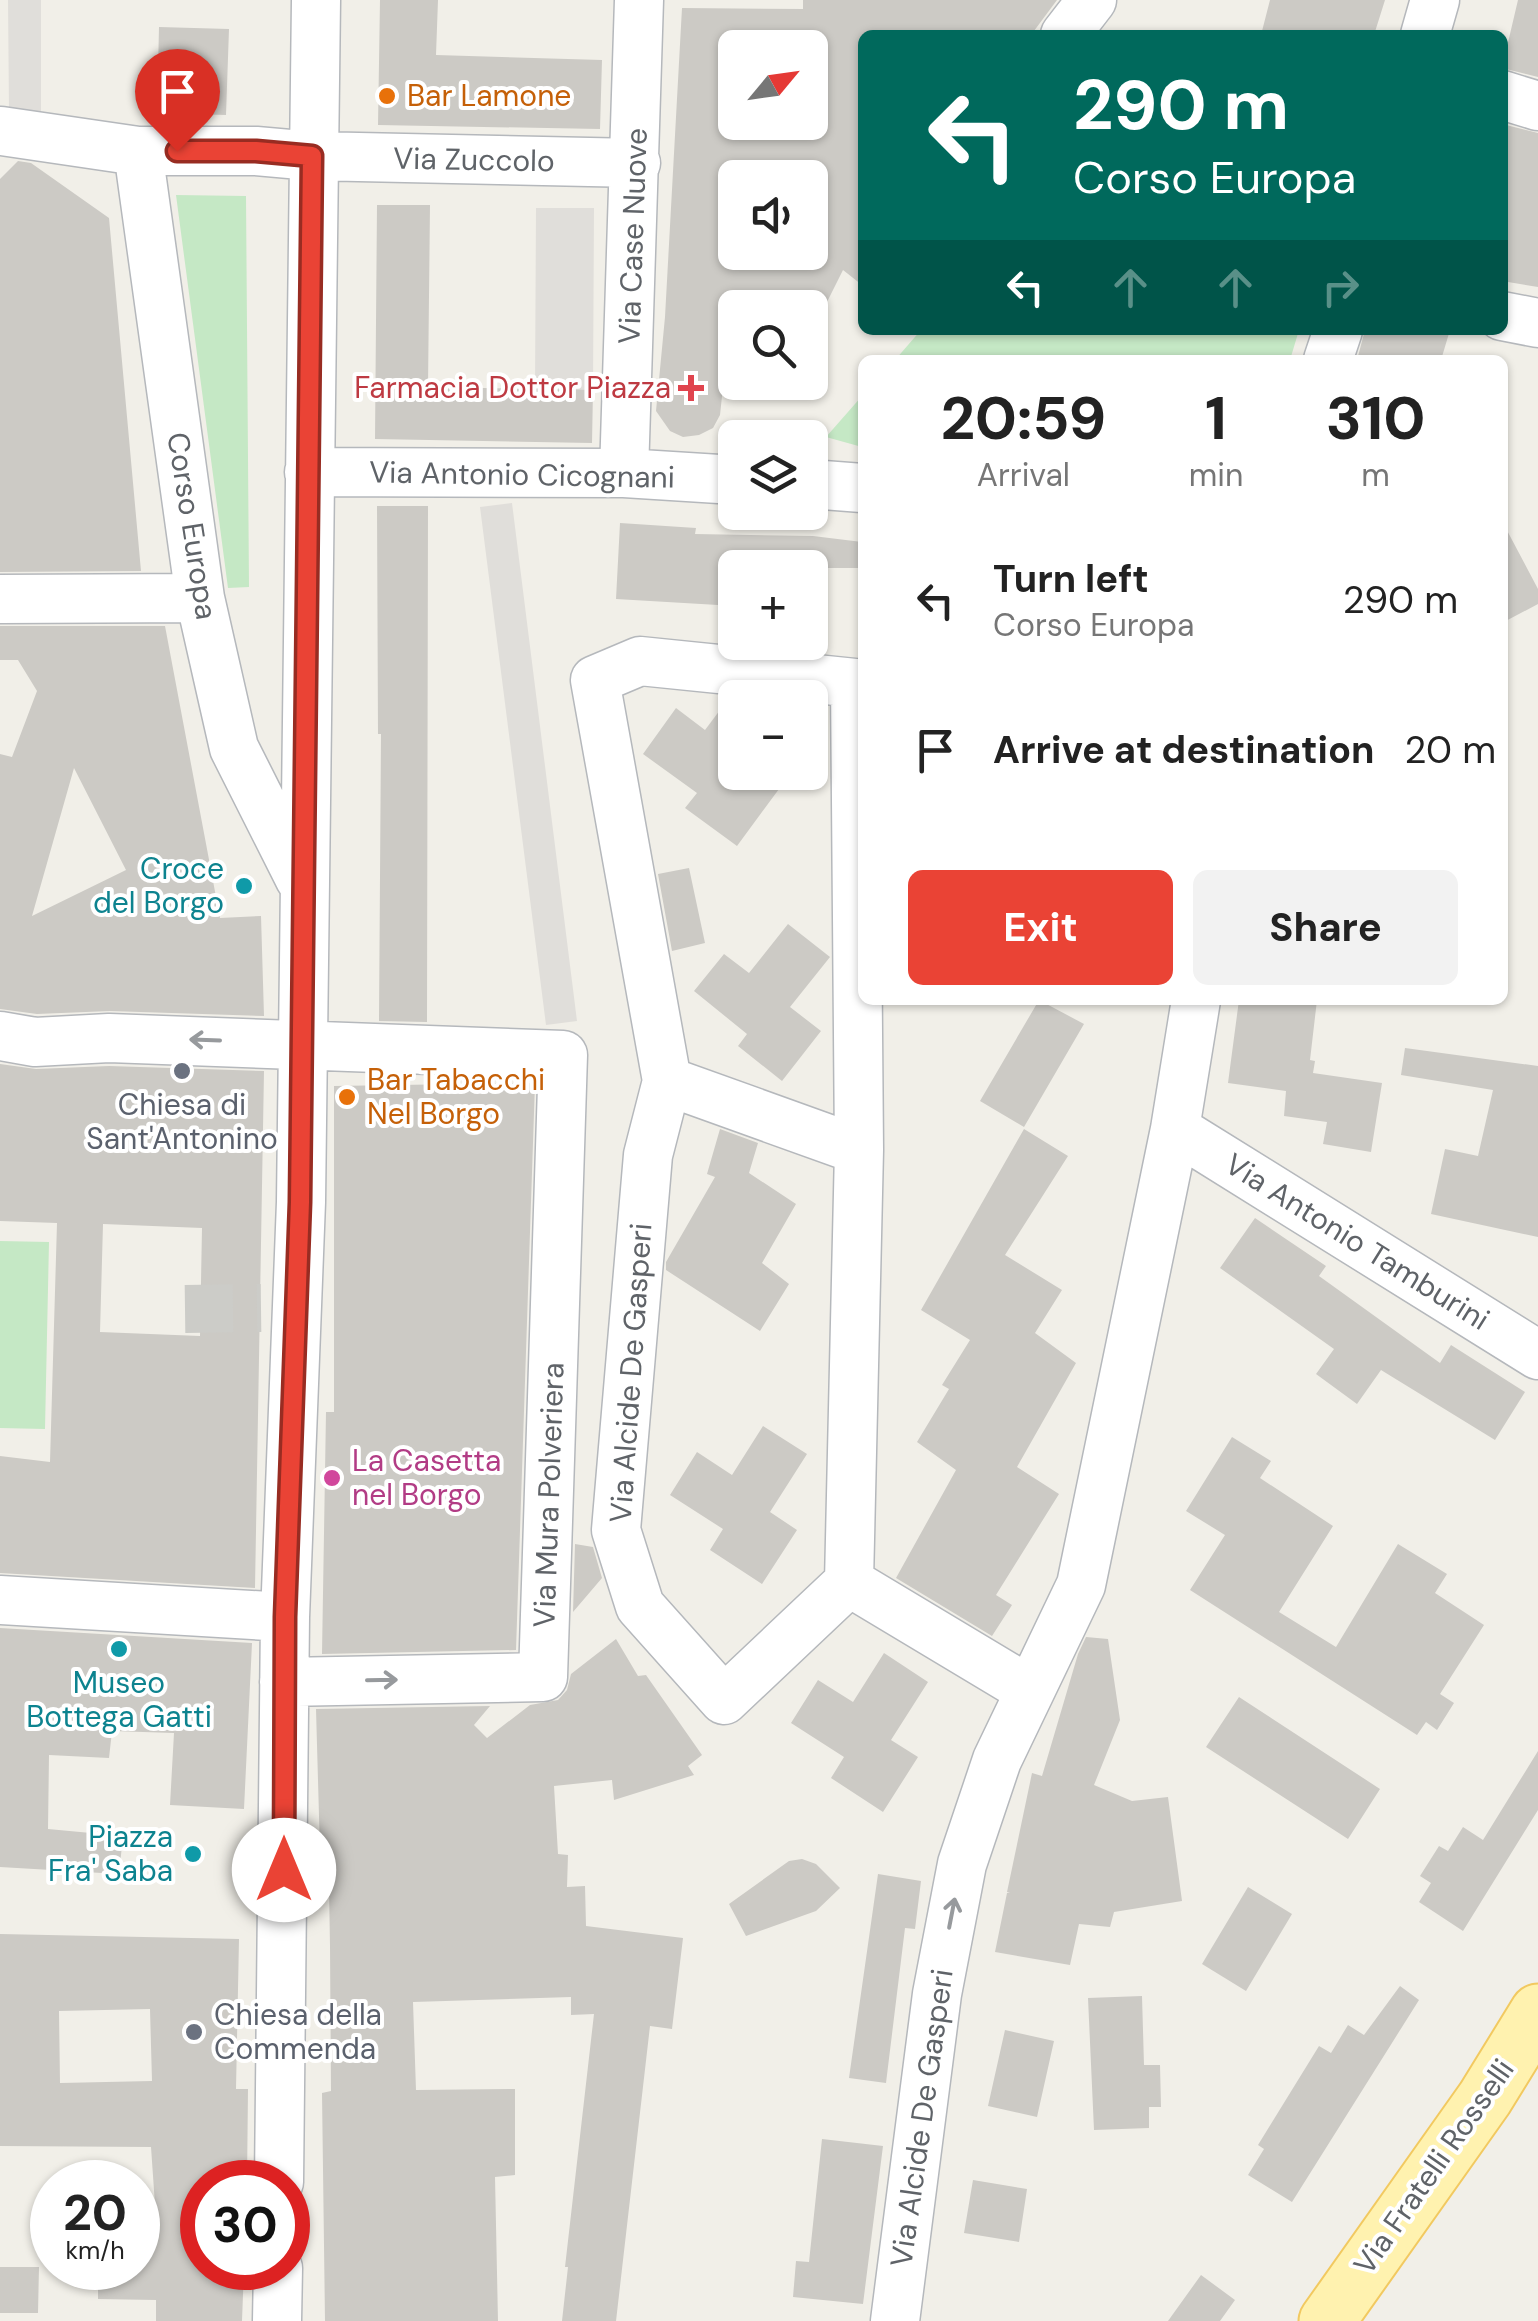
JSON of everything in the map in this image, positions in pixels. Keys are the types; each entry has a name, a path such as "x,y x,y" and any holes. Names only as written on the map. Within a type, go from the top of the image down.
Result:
{"main road":[{"name":"Via Fratelli Rosselli","path":"1327,2321 1485,2098 1538,2012"}],"street":[{"name":"Corso Europa","path":"278,2160 267,1869 284,1682 279,1307 302,1044 316,0"},
{"name":"Via Case Nuove","path":"624,473 639,0"},
{"path":"1069,30 1092,0"},
{"path":"1426,30 1435,0"},
{"path":"1508,97 1538,106"},
{"path":"0,130 138,151 256,151 312,156"},
{"name":"Corso Europa","path":"138,151 200,598 234,748 304,884"},
{"name":"Via Zuccolo","path":"312,156 636,164"},
{"path":"1508,317 1538,323"},
{"name":"Via Antonio Cicognani","path":"309,472 624,473 718,479"},
{"path":"828,485 858,488"},
{"path":"0,599 200,598"},
{"name":"Via Alcide De Gasperi","path":"858,684 640,661 595,680 667,1080 648,1155 616,1530 640,1606 724,1700 849,1582 858,1005"},
{"name":"Via Alcide De Gasperi","path":"896,2321 937,1994 962,1864 997,1760 1080,1585 1176,1129 1195,1005"},
{"path":"0,1036 35,1042 109,1038 302,1044"},
{"name":"Via Mura Polveriera","path":"284,1682 543,1677 564,1055 302,1044"},
{"path":"667,1080 858,1150"},
{"name":"Via Antonio Tamburini","path":"1176,1129 1538,1354"},
{"path":"849,1582 1029,1690"},
{"path":"0,1600 285,1617"},
{"path":"277,2321 278,2290"}],"shaded area":[{"path":"8,0 41,0 41,112 9,111"},
{"path":"536,208 594,208 593,390 535,390"},
{"path":"512,503 577,1021 546,1025 480,507"}],"green space":[{"path":"176,195 246,196 249,587 228,588"},
{"path":"917,335 1298,335 1292,355 899,355"},
{"path":"858,401 858,446 828,435"},
{"path":"0,1241 49,1242 45,1429 0,1428"}],"building":[{"path":"380,0 438,0 436,55 602,60 600,129 378,125"},
{"path":"803,0 1057,0 1035,30 858,30 858,282 843,270 828,300 828,290 718,290 720,415 713,428 699,435 683,437 670,431 656,411 682,8 803,9"},
{"path":"1270,0 1385,0 1376,30 1262,30"},
{"path":"1518,0 1538,0 1538,77 1508,70 1508,42"},
{"path":"159,27 229,29 226,115 157,113"},
{"path":"1508,126 1538,133 1538,287 1508,282"},
{"path":"18,161 31,163 109,218 141,571 0,572 0,179"},
{"path":"377,205 430,205 428,387 593,390 592,443 375,439"},
{"path":"1364,335 1448,335 1442,355 1358,355"},
{"path":"377,506 428,506 427,1022 379,1021 381,734"},
{"path":"620,523 696,528 695,534 813,536 858,542 858,568 828,568 828,550 718,550 718,605 616,599"},
{"path":"1508,532 1538,589 1538,604 1508,620"},
{"path":"0,626 165,626 220,918 261,916 264,1016 110,1011 37,1014 0,1009 0,754 12,757 37,691 18,660 0,660","holes":["74,768 126,870 32,916"]},
{"path":"676,708 705,730 718,713 718,790 778,790 737,846 685,808 697,793 643,754"},
{"path":"689,868 705,943 672,951 658,874"},
{"path":"788,924 830,957 790,1007 821,1031 782,1081 738,1046 747,1034 694,991 724,954 749,973"},
{"path":"1036,1005 1048,1005 1084,1024 1024,1127 980,1101"},
{"path":"1238,1005 1316,1005 1310,1060 1315,1061 1313,1073 1382,1083 1371,1152 1323,1144 1327,1122 1284,1116 1286,1091 1228,1083"},
{"path":"1405,1048 1538,1066 1538,1237 1431,1214 1445,1149 1478,1156 1493,1090 1401,1075"},
{"path":"0,1064 36,1069 109,1066 264,1071 255,1588 0,1573 0,1456 50,1462 57,1223 0,1221","holes":["103,1224 202,1228 200,1336 100,1332"]},
{"path":"535,1083 516,1650 322,1654 326,1412 334,1412 334,1086"},
{"path":"720,1129 758,1143 749,1173 796,1204 762,1263 789,1284 760,1331 666,1270 666,1262 715,1177 707,1174"},
{"path":"1024,1129 1068,1156 1005,1255 1062,1290 1035,1333 1076,1363 1017,1467 1059,1494 996,1595 1012,1605 992,1636 896,1578 956,1470 917,1442 949,1389 942,1385 970,1340 921,1310"},
{"path":"1255,1218 1326,1266 1319,1276 1440,1363 1451,1345 1525,1392 1495,1440 1381,1370 1357,1404 1316,1374 1334,1349 1220,1268"},
{"path":"763,1426 807,1454 770,1512 797,1530 762,1584 710,1550 723,1529 670,1495 697,1452 732,1475"},
{"path":"1232,1437 1271,1461 1260,1478 1333,1526 1279,1612 1336,1647 1398,1544 1447,1574 1435,1593 1484,1625 1440,1694 1454,1703 1437,1730 1426,1722 1417,1735 1190,1590 1225,1535 1186,1511"},
{"path":"575,1544 593,1547 602,1578 573,1612"},
{"path":"0,1628 252,1643 244,1809 170,1805 174,1733 112,1731 109,1758 49,1755 48,1829 123,1836 119,1874 0,1867"},
{"path":"1086,1637 1108,1639 1120,1720 1094,1785 1132,1801 1168,1797 1182,1901 1114,1912 1110,1927 1079,1924 1070,1965 995,1952 1032,1773 1042,1776"},
{"path":"616,1639 638,1676 646,1675 702,1755 688,1766 694,1775 614,1800 612,1780 554,1786 558,1854 568,1855 567,1887 585,1886 586,1926 683,1938 672,2029 650,2026 616,2321 562,2321 594,2014 571,2015 571,1997 413,2002 416,2090 515,2089 515,2175 495,2177 498,2321 325,2321 322,2093 331,2091 330,1946 329,1889 321,1887 316,1709 490,1706 474,1725 487,1738 530,1705 558,1700 567,1690 571,1674"},
{"path":"884,1653 928,1682 891,1740 918,1757 883,1812 831,1778 844,1757 791,1723 818,1680 853,1702"},
{"path":"1239,1697 1380,1789 1348,1839 1206,1747"},
{"path":"1538,1751 1538,1810 1463,1931 1419,1902 1431,1883 1420,1876 1439,1846 1448,1851 1463,1827 1483,1840"},
{"path":"802,1859 816,1864 840,1888 816,1911 746,1936 729,1904 789,1861"},
{"path":"878,1874 921,1881 915,1929 905,1928 886,2083 849,2078"},
{"path":"1248,1887 1292,1914 1246,1991 1202,1964"},
{"path":"0,1934 239,1939 236,2089 248,2089 247,2160 180,2160 180,2290 243,2290 242,2321 156,2321 156,2300 98,2299 98,2290 160,2290 160,2160 152,2160 151,2147 0,2146","holes":["150,2009 152,2081 60,2083 59,2011"]},
{"path":"1400,1986 1419,2000 1292,2202 1248,2175 1264,2149 1258,2145 1319,2046 1331,2053 1348,2025 1364,2035"},
{"path":"1142,1996 1144,2065 1160,2065 1161,2107 1149,2107 1149,2128 1094,2130 1088,1998"},
{"path":"1005,2030 1054,2041 1037,2117 988,2106"},
{"path":"822,2139 883,2146 863,2304 793,2297 796,2261 809,2262"},
{"path":"973,2180 1027,2189 1019,2242 964,2233"},
{"path":"0,2267 30,2267 30,2290 38,2290 38,2313 0,2313"},
{"path":"1201,2275 1235,2300 1220,2321 1168,2321"}],"tunnel":[{"path":"185,1309 261,1308"}],"place":[{"name":"Bar Lamone","path":"387,96"},
{"name":"Farmacia Dottor Piazza","path":"691,388"},
{"name":"Croce del Borgo","path":"244,886"},
{"name":"Chiesa di Sant'Antonino","path":"182,1071"},
{"name":"Bar Tabacchi Nel Borgo","path":"347,1097"},
{"name":"La Casetta nel Borgo","path":"332,1478"},
{"name":"Museo Bottega Gatti","path":"119,1649"},
{"name":"Piazza Fra' Saba","path":"193,1854"},
{"name":"Chiesa della Commenda","path":"194,2032"}],"route":[{"path":"177,151 312,156 300,1202 285,1617 284,1870"}]}
